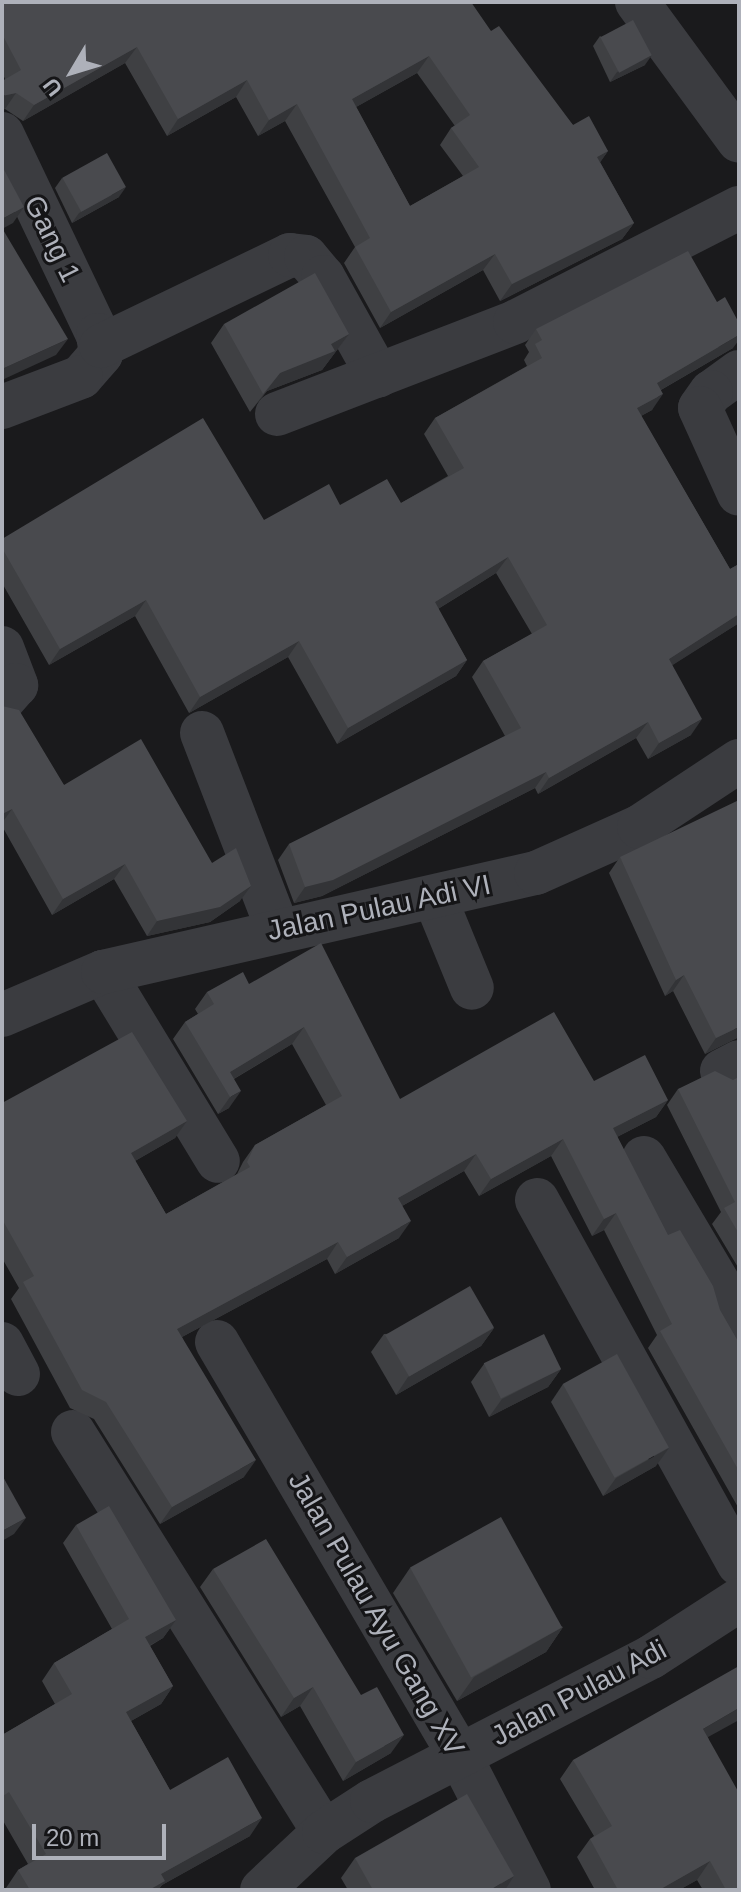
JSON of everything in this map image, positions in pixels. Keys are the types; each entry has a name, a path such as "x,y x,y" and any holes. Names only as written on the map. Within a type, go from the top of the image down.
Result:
{"street":[{"path":"637,2 739,141"},
{"name":"Gang 1","path":"2,134 101,346"},
{"path":"277,414 515,322 739,208"},
{"path":"2,407 81,377 99,360 101,346 290,255 306,257 323,277 378,376"},
{"path":"739,372 711,392 700,408 739,494"},
{"path":"2,648 16,685 2,701"},
{"path":"202,733 278,930"},
{"name":"Jalan Pulau Adi VI","path":"2,1015 103,972 536,873 589,852 639,827 739,761"},
{"path":"435,898 472,988"},
{"path":"103,972 218,1161"},
{"path":"644,1158 739,1318"},
{"path":"537,1200 739,1564"},
{"name":"Jalan Pulau Ayu Gang XV","path":"217,1342 460,1756 529,1890"},
{"path":"73,1432 324,1832"},
{"name":"Jalan Pulau Adi","path":"262,1890 324,1832 460,1756 651,1657 739,1600"}],"building":[{"path":"2,2 471,2 491,31 499,26 573,125 589,116 608,151 597,157 634,223 512,284 495,254 391,312 355,247 370,238 297,104 269,120 247,80 178,119 137,47 34,105 16,93 2,96 2,81 21,70 2,34","holes":["429,56 470,115 451,128 479,167 410,206 352,99"]},
{"path":"633,20 652,55 619,73 600,37"},
{"path":"107,153 126,187 81,212 62,178"},
{"path":"2,166 24,207 2,219"},
{"path":"2,228 68,339 2,369"},
{"path":"688,251 717,302 725,297 739,323 739,335 657,383 663,394 637,408 730,569 739,564 739,614 669,659 702,719 659,743 648,722 549,778 546,772 333,880 305,887 289,844 521,728 483,661 547,625 508,557 435,602 467,660 348,728 299,641 200,697 146,600 60,649 2,548 2,539 203,418 264,520 329,484 340,505 387,479 401,503 464,468 435,418 542,358 535,344 542,340 536,329"},
{"path":"315,273 349,334 331,344 335,351 280,373 263,394 224,324"},
{"path":"2,706 19,710 64,785 141,739 212,863 236,848 251,886 220,907 157,921 125,864 63,899 12,809 2,814"},
{"path":"739,800 739,1027 716,1038 684,975 676,980 620,857"},
{"path":"321,943 400,1099 554,1012 594,1081 645,1055 668,1100 613,1128 668,1235 680,1230 713,1286 720,1310 739,1343 739,1471 660,1331 672,1324 616,1213 604,1219 563,1139 491,1179 476,1154 398,1198 411,1221 347,1257 338,1242 177,1329 256,1460 172,1507 106,1402 82,1390 23,1282 34,1276 2,1219 2,1103 132,1032 187,1121 131,1153 166,1214 250,1167 247,1162 255,1145 342,1096 304,1027 230,1072 241,1091 230,1097 185,1022 214,1004 207,992 243,972 249,984"},
{"path":"715,1071 733,1080 739,1077 739,1234 724,1208 735,1202 678,1089"},
{"path":"470,1286 494,1328 409,1377 385,1335"},
{"path":"544,1334 561,1369 501,1398 484,1363"},
{"path":"617,1354 669,1448 615,1478 563,1384"},
{"path":"2,1475 26,1518 2,1531"},
{"path":"109,1506 176,1620 145,1637 173,1686 126,1712 170,1790 228,1757 262,1818 161,1874 165,1881 149,1890 30,1890 18,1870 46,1854 9,1792 2,1794 2,1735 72,1694 54,1663 129,1619 76,1525"},
{"path":"501,1517 562,1627 471,1678 410,1567"},
{"path":"266,1539 361,1695 377,1687 404,1735 356,1762 313,1687 294,1698 213,1569"},
{"path":"739,1666 739,1708 703,1729 739,1793 739,1890 726,1890 710,1861 659,1890 618,1890 590,1839 612,1826 573,1760"},
{"path":"467,1794 514,1876 490,1890 373,1890 355,1858"}]}
